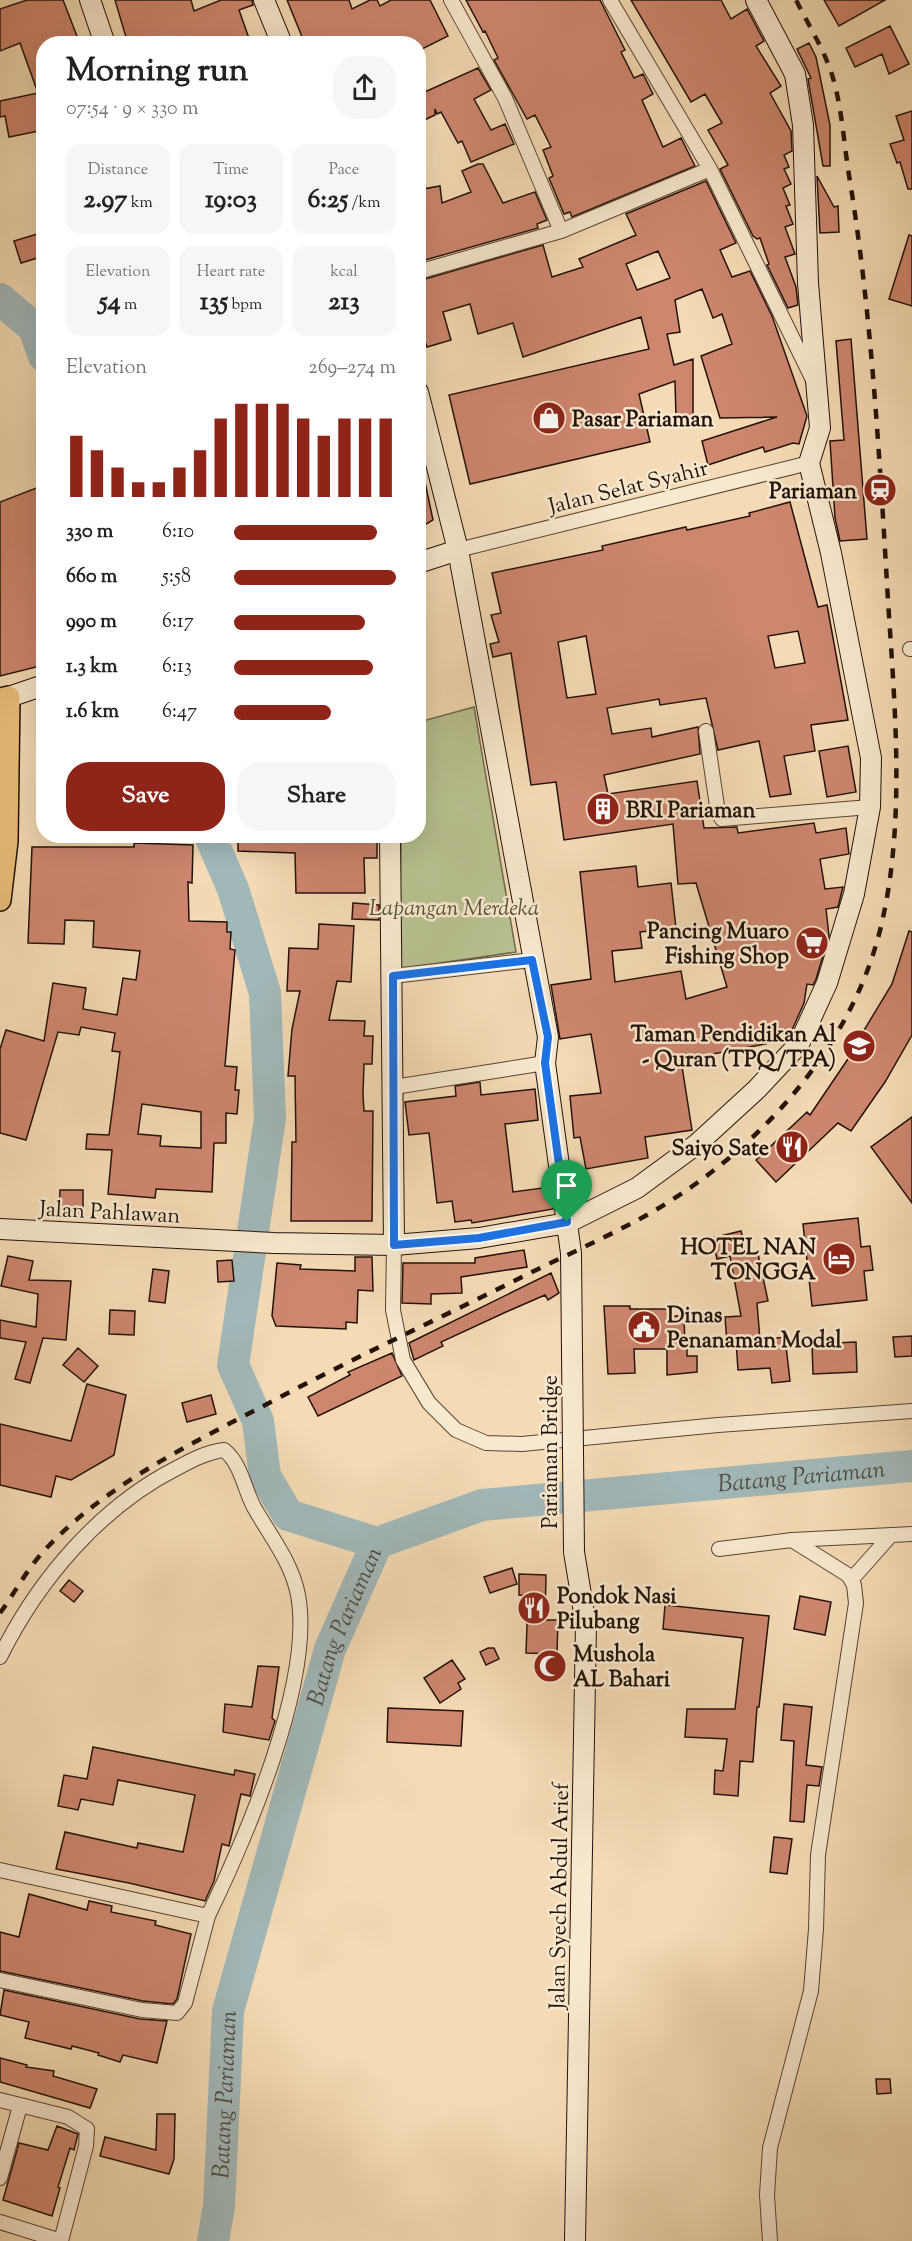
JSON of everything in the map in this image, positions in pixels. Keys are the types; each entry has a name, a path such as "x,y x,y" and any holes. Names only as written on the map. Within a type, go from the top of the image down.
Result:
{"main road":[{"path":"0,898 7,841 4,698"}],"street":[{"path":"90,0 102,36"},
{"path":"264,0 279,36"},
{"path":"451,0 505,98 561,231"},
{"path":"610,0 710,168 816,385"},
{"path":"756,0 795,74 803,125 808,283 820,428 809,463"},
{"path":"426,270 561,231 710,168"},
{"name":"Pariaman Bridge","path":"426,424 458,550 548,1037 545,1063 573,1279 573,1552"},
{"name":"Jalan Selat Syahir","path":"458,550 809,463"},
{"name":"Jalan Pahlawan","path":"0,1229 217,1241 394,1245 479,1238 567,1222 637,1188 697,1144 757,1089 799,1044 827,983 843,937 854,894 870,807 871,758 831,553 809,463"},
{"path":"426,560 458,550"},
{"path":"4,698 36,688"},
{"path":"706,731 717,813 723,819 870,807"},
{"path":"390,843 394,1087 393,1310 403,1360 429,1403 456,1430 486,1443 522,1444 718,1425 912,1411"},
{"path":"393,976 532,960"},
{"path":"394,1087 545,1063"},
{"path":"0,1657 50,1576 127,1499 156,1479 211,1451 224,1450 235,1459 248,1496 291,1570 298,1595 301,1636 288,1706 239,1851 208,1916 185,2003 177,2013 142,2010 0,1980"},
{"path":"718,1549 792,1540 912,1534"},
{"path":"852,1579 891,1535"},
{"path":"770,2241 767,2195 770,2148 811,1991 816,1929 818,1855 856,1603 852,1579 792,1540"},
{"name":"Jalan Syech Abdul Arief","path":"573,1552 586,1625 575,2241"},
{"path":"0,1870 208,1916"},
{"path":"0,2100 68,2117 87,2129 86,2146 61,2241 0,2222"},
{"path":"0,2178 20,2106"}],"green space":[{"name":"Lapangan Merdeka","path":"474,707 516,952 399,969 401,843 426,843 426,720"}],"building":[{"path":"27,0 63,0 77,36 36,36 36,87 20,43 0,51 0,9"},
{"path":"115,0 191,0 194,11 221,0 252,0 253,5 239,10 248,36 126,36"},
{"path":"287,0 349,0 352,9 370,0 377,0 380,6 391,0 430,0 448,36 426,47 426,36 302,36"},
{"path":"466,0 600,0 625,50 621,52 634,78 643,74 653,94 642,100 663,147 681,138 695,166 572,217 570,212 564,214 549,178 553,176 543,150 551,147 535,115 527,119 494,60 498,58 485,31 483,32"},
{"path":"631,0 721,0 731,19 747,9 764,41 756,46 781,86 770,93 791,131 792,151 784,155 789,167 784,169 791,184 783,188 790,205 786,206 793,224 785,227 795,254 785,257 796,287 798,305 788,308 767,265 769,264 760,238 753,236 720,169 728,165 708,130 722,123 705,94 691,102"},
{"path":"824,0 885,0 839,26"},
{"path":"890,26 909,64 889,74 882,54 855,67 846,48"},
{"path":"809,43 816,57 830,125 830,166 823,166 808,79 811,78 797,49"},
{"path":"478,68 491,90 474,99 491,130 505,124 514,144 471,162 462,141 458,143 441,112 437,114 435,109 435,115 426,119 426,91"},
{"path":"36,93 36,132 9,137 5,116 0,117 0,101"},
{"path":"912,111 912,189 908,189 900,162 897,163 890,144 904,140 896,116"},
{"path":"483,164 503,203 535,192 547,220 537,224 538,228 426,260 426,189 440,186 442,203 471,192 462,171"},
{"path":"817,176 834,207 838,206 839,232 820,233"},
{"path":"706,181 736,243 720,250 732,277 750,271 772,316 807,416 799,444 793,443 765,452 763,447 708,465 702,441 777,417 720,418 701,356 732,344 722,314 713,318 702,289 675,300 680,332 667,334 674,365 693,359 693,418 676,418 675,381 639,394 650,442 470,484 449,395 649,349 641,317 523,357 513,323 478,334 470,304 443,312 451,340 427,347 426,279 543,245 552,277 583,267 579,259 636,235 626,214","holes":["658,251 670,278 637,290 626,264"]},
{"path":"36,234 36,258 21,263 14,241"},
{"path":"909,235 912,236 912,306 889,299"},
{"path":"851,339 867,539 840,541 835,518 830,441 844,440 836,341"},
{"path":"426,487 433,520 426,524"},
{"path":"36,488 36,667 0,676 0,502"},
{"path":"790,502 818,607 827,605 848,720 811,725 815,751 784,756 791,794 770,797 759,741 718,750 706,698 660,705 659,699 607,708 612,734 651,728 652,737 698,727 700,754 604,775 608,794 697,781 704,828 737,827 738,833 814,823 816,833 846,828 849,854 820,859 825,889 843,887 838,907 826,909 829,936 816,979 813,985 807,984 804,1003 792,1030 766,1027 770,1043 681,1060 692,1130 645,1137 648,1158 586,1169 580,1137 574,1138 570,1096 601,1093 591,1034 560,1039 551,985 591,979 580,872 636,866 638,887 671,883 676,928 640,932 642,948 612,951 615,982 681,971 686,999 727,987 696,883 678,884 673,824 564,840 556,782 531,785 511,653 493,657 490,644 499,642 491,615 501,613 492,573 603,550 602,546 686,527 687,530 750,516 749,513","holes":["798,631 805,663 775,668 768,636","586,636 596,694 567,698 558,642"]},
{"path":"848,746 856,792 827,797 819,751"},
{"path":"134,843 193,845 192,883 188,882 189,921 227,922 227,932 231,932 230,949 235,950 225,1066 237,1067 235,1090 239,1090 237,1114 226,1113 226,1143 214,1143 212,1192 156,1189 155,1198 108,1194 112,1150 86,1149 87,1134 109,1135 120,1052 112,1051 115,1033 81,1027 79,1035 58,1032 26,1140 0,1133 0,1049 6,1030 44,1041 53,983 86,988 83,1009 117,1015 123,978 136,980 140,951 93,947 94,921 65,920 64,944 28,943 32,847 134,847","holes":["142,1104 201,1112 201,1148 160,1146 161,1136 138,1134"]},
{"path":"238,843 377,843 377,858 364,858 365,893 296,893 295,853 238,851"},
{"path":"353,903 379,905 379,920 352,919"},
{"path":"319,924 354,926 351,982 337,981 329,1020 365,1021 364,1036 373,1036 372,1064 364,1064 363,1095 364,1111 373,1111 372,1221 291,1221 292,1142 296,1142 295,1076 288,1076 292,1029 300,991 287,991 289,948 318,949"},
{"path":"909,931 912,932 912,1035 885,1082 851,1131 838,1123 776,1182 756,1160 807,1112 810,1115 850,1056 892,984"},
{"path":"480,1082 481,1095 535,1089 538,1120 505,1124 513,1192 550,1187 553,1209 472,1223 471,1220 455,1222 452,1201 437,1203 429,1133 409,1135 405,1102 456,1096 455,1086"},
{"path":"912,1117 912,1203 871,1147"},
{"path":"60,1190 83,1190 83,1216 59,1215"},
{"name":"HOTEL NAN TONGGA","path":"858,1218 861,1247 870,1246 873,1270 864,1271 867,1300 812,1306 803,1224"},
{"path":"741,1231 748,1256 758,1254 768,1301 757,1303 760,1340 785,1337 790,1381 772,1383 770,1368 738,1370 736,1341 727,1342 725,1317 741,1316 730,1256 717,1259 712,1238"},
{"path":"524,1250 527,1267 461,1277 462,1293 431,1294 431,1304 402,1303 403,1263 475,1263 475,1258"},
{"path":"8,1256 33,1261 29,1280 71,1281 66,1340 43,1338 30,1383 15,1379 26,1342 0,1338 0,1320 36,1327 38,1294 1,1286"},
{"path":"355,1257 372,1257 373,1291 358,1290 357,1323 346,1322 346,1329 276,1326 272,1316 277,1263 301,1265 300,1269 355,1271"},
{"path":"232,1260 234,1281 218,1282 217,1261"},
{"path":"153,1269 169,1271 165,1303 149,1301"},
{"path":"551,1273 559,1293 548,1300 545,1295 506,1312 441,1342 443,1346 414,1360 409,1343"},
{"path":"604,1306 630,1306 630,1309 671,1309 671,1316 684,1316 687,1356 697,1356 697,1372 667,1375 667,1349 634,1349 635,1373 608,1374"},
{"path":"110,1310 135,1311 134,1335 109,1334"},
{"path":"912,1336 912,1356 895,1357 893,1337"},
{"path":"856,1342 857,1372 813,1374 812,1344"},
{"path":"78,1348 98,1366 84,1382 63,1365"},
{"path":"392,1353 402,1376 318,1416 308,1397 350,1375 348,1372"},
{"path":"87,1384 126,1395 114,1455 71,1480 56,1476 51,1497 0,1485 0,1424 71,1441"},
{"path":"211,1395 216,1414 187,1422 182,1403"},
{"path":"512,1568 517,1584 490,1593 484,1577"},
{"path":"519,1574 546,1575 545,1620 558,1620 557,1654 526,1653 528,1596 519,1595"},
{"path":"69,1580 83,1591 74,1602 60,1591"},
{"path":"800,1596 831,1602 825,1635 794,1629"},
{"path":"665,1605 769,1616 759,1707 757,1707 753,1762 740,1761 738,1796 714,1794 715,1770 723,1771 727,1739 685,1737 687,1709 735,1709 743,1638 663,1629"},
{"path":"494,1648 499,1659 486,1665 480,1652"},
{"path":"452,1660 465,1679 458,1683 461,1689 440,1703 424,1678"},
{"path":"258,1666 279,1667 272,1718 275,1721 269,1740 223,1732 225,1704 252,1707"},
{"path":"784,1704 812,1707 806,1765 822,1767 819,1786 807,1785 804,1822 790,1821 794,1741 781,1740"},
{"path":"388,1708 463,1711 461,1746 387,1742"},
{"path":"93,1747 234,1775 235,1770 255,1774 250,1796 241,1794 229,1846 222,1844 214,1881 205,1901 56,1869 65,1832 137,1848 138,1843 183,1852 195,1795 118,1780 113,1805 81,1799 78,1810 58,1806 64,1775 87,1779"},
{"path":"774,1837 792,1839 787,1874 770,1872"},
{"path":"29,1894 87,1910 89,1901 112,1906 111,1912 156,1921 155,1925 191,1934 177,1999 173,2004 143,2001 0,1971 0,1932 19,1937"},
{"path":"4,1990 140,2019 167,2021 157,2063 123,2055 120,2062 98,2055 99,2053 72,2046 71,2049 25,2038 29,2022 0,2015"},
{"path":"0,2058 27,2065 26,2067 54,2071 53,2076 97,2089 90,2108 0,2082"},
{"path":"876,2079 890,2079 891,2093 877,2094"},
{"path":"157,2114 175,2114 174,2159 169,2174 100,2156 105,2137 156,2150"},
{"path":"57,2126 78,2134 74,2150 70,2148 52,2216 3,2200 19,2143 48,2150"}],"waterway":[{"path":"0,299 34,328 36,334"},
{"path":"213,843 233,889 265,993 270,1118 233,1365 258,1421 265,1476 288,1515 377,1543"},
{"name":"Batang Pariaman","path":"213,2241 219,2206 228,2011 330,1649 377,1543 482,1505 912,1466"}],"railway":[{"path":"0,1613 36,1560 66,1529 92,1507 149,1468 301,1386 636,1221 678,1196 718,1167 756,1134 791,1097 821,1057 847,1015 868,969 882,922 890,879 896,790 894,699 876,417 868,317 856,218 833,78 822,49 796,0"}],"place":[{"name":"Pasar Pariaman","path":"549,418"},
{"name":"Pariaman","path":"880,490"},
{"name":"BRI Pariaman","path":"603,809"},
{"name":"Pancing Muaro Fishing Shop","path":"812,943"},
{"name":"Taman Pendidikan Al - Quran (TPQ/TPA)","path":"859,1046"},
{"name":"Saiyo Sate","path":"792,1147"},
{"name":"HOTEL NAN TONGGA","path":"839,1259"},
{"name":"Dinas Penanaman Modal","path":"644,1327"},
{"name":"Pondok Nasi Pilubang","path":"534,1608"},
{"name":"Mushola AL Bahari","path":"550,1666"}],"route":[{"path":"532,960 537,975 548,1037 545,1063 567,1222 479,1238 394,1245 393,976 532,960"}]}
